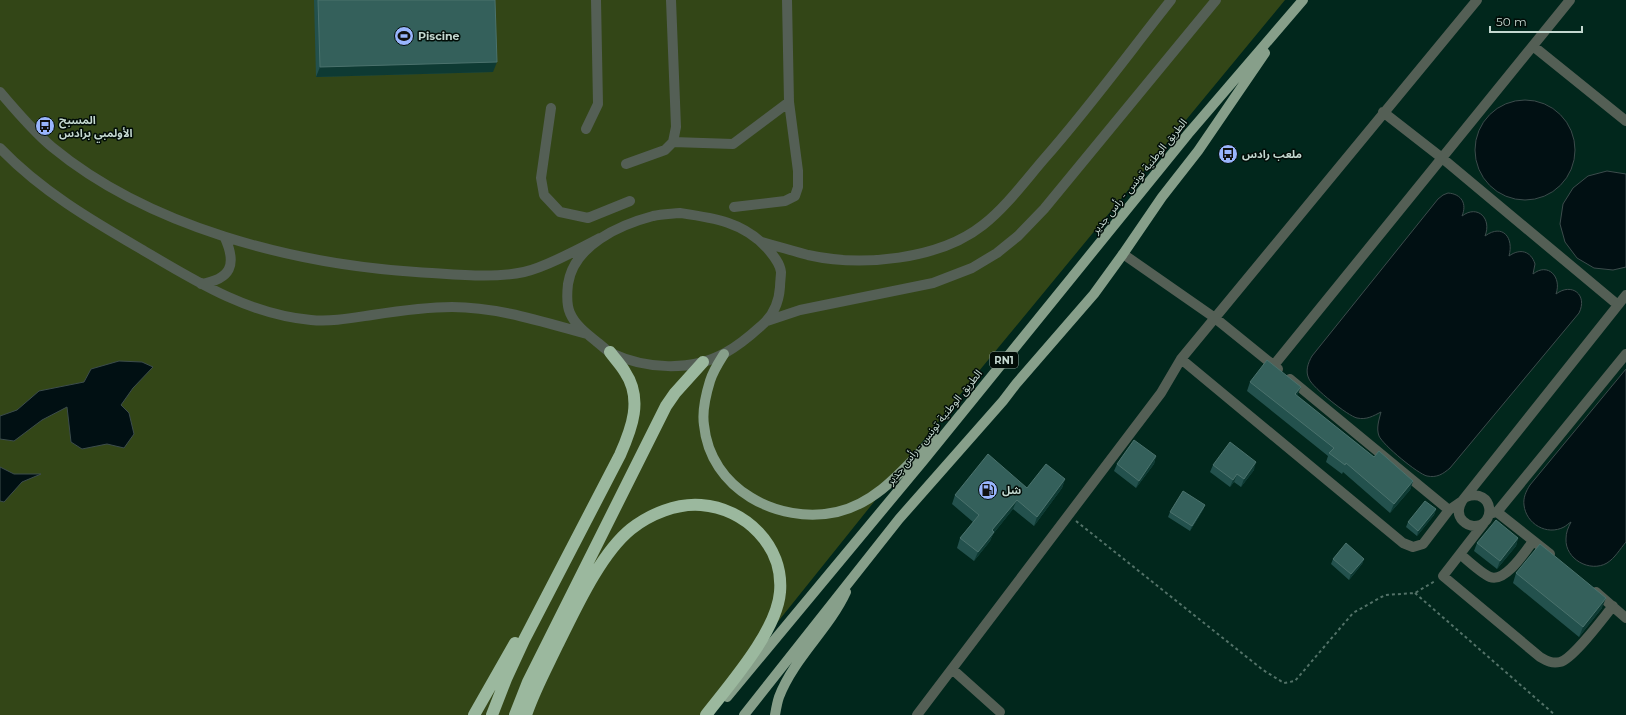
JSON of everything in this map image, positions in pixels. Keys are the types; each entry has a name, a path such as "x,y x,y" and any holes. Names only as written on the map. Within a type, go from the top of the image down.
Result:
{"highway":[{"path":"492,715 506,679 555,580 620,455 632,428 634,412 632,387 625,372 610,352"},
{"path":"515,715 528,682 666,406 675,393 703,362"},
{"path":"526,715 540,681 577,606 610,552 620,539 631,528 654,515 683,506 701,505 715,507 731,513 743,519 764,536 777,563 780,592 777,607 760,644 706,715"},
{"path":"474,715 500,668 555,580"}],"main road":[{"name":"الطريق الوطنية تونس - رأس جدير","path":"744,715 899,519 1003,401 1094,294 1162,197 1198,151 1300,4"},
{"name":"الطريق الوطنية تونس - رأس جدير","path":"712,715 888,503 1188,134 1300,4"},
{"path":"724,354 710,380 704,414 704,425 711,453 718,467 728,480 741,492 772,508 788,512 819,514 837,512 870,497 898,476 971,401"},
{"path":"775,715 778,698 786,683 840,606 853,576"}],"street":[{"path":"586,129 598,104 596,0"},
{"path":"626,164 665,150 673,142 676,126 671,0"},
{"path":"734,207 785,201 795,196 798,187 798,170 789,102 787,0"},
{"path":"761,241 809,255 852,261 905,258 961,239 982,226 1003,206 1063,138 1171,0"},
{"path":"767,321 800,310 933,284 972,268 997,253 1018,236 1044,209 1216,0"},
{"path":"917,715 1161,393 1181,359 1477,0"},
{"path":"1274,365 1570,0"},
{"path":"1533,46 1626,121"},
{"path":"0,92 23,120 52,147 92,176 156,211 225,238 316,259 378,270 482,275 510,274 526,272 632,222 654,216 680,213 718,219 746,230 761,241 774,256 781,271 779,299 767,321 744,342 724,354 703,362 661,366 639,364 610,352 587,334 570,314 566,294 570,273 580,255 600,238"},
{"path":"673,142 733,144 789,102"},
{"path":"550,108 542,178 544,196 560,212 588,218 630,201"},
{"path":"1384,112 1442,158 1618,305"},
{"path":"0,148 39,183 75,210 201,284 253,308 301,319 313,320 339,320 397,311 452,307 480,308 510,314 587,334"},
{"path":"201,284 219,280 228,272 232,260 230,249 225,238"},
{"path":"1123,254 1215,318 1449,510"},
{"path":"1491,515 1476,526 1464,523 1459,512 1459,506 1626,295"},
{"path":"1613,606 1571,656 1561,662 1550,663 1540,657 1443,576 1491,515 1626,354"},
{"path":"1181,359 1403,543 1413,547 1423,544 1449,510 1472,494 1484,498 1488,502 1491,515 1533,541 1558,561"},
{"path":"1460,554 1490,577 1498,578 1506,575 1533,541"},
{"path":"1588,586 1625,616"},
{"path":"952,669 1000,714"}],"path":[{"path":"1069,515 1263,670 1284,683 1295,680 1354,613 1385,595 1415,593 1443,576"},
{"path":"1415,593 1555,715"}],"green space":[{"path":"0,0 1285,0 979,371 703,715 0,715"}],"shaded area":[{"path":"1525,100 1544,104 1560,115 1571,131 1575,150 1571,169 1560,185 1544,196 1525,200 1506,196 1490,185 1479,169 1475,150 1479,131 1490,115 1506,104"},
{"path":"1607,171 1626,174 1626,267 1613,270 1594,268 1577,258 1565,242 1560,224 1563,204 1573,188 1588,176"},
{"path":"1448,193 1457,195 1462,200 1464,207 1462,216 1473,212 1482,215 1487,224 1485,236 1491,232 1497,231 1506,234 1510,243 1509,256 1517,252 1525,252 1531,256 1535,264 1533,274 1544,270 1552,273 1557,282 1556,294 1568,289 1577,292 1580,296 1581,307 1579,313 1450,468 1440,475 1427,476 1409,465 1379,436 1378,424 1381,412 1367,418 1357,418 1353,416 1339,407 1317,389 1309,379 1307,370 1312,356 1438,199"},
{"path":"119,361 142,362 153,367 133,388 121,405 129,413 134,434 124,448 107,444 82,449 71,442 67,407 42,420 14,441 0,439 0,416 17,410 39,391 84,382 91,369"},
{"path":"1626,369 1626,542 1615,556 1607,563 1600,566 1586,565 1574,558 1567,546 1566,534 1571,522 1564,527 1551,530 1538,526 1533,523 1526,512 1524,497 1530,485"},
{"path":"0,467 14,474 41,474 22,482 4,502 0,501"}],"building":[{"name":"Piscine","path":"318,0 495,0 497,62 320,67"},
{"path":"1267,360 1301,387 1295,394 1374,457 1379,451 1413,481 1394,504 1346,463 1345,465 1329,453 1334,448 1250,382"},
{"path":"1134,440 1156,456 1139,481 1117,464"},
{"path":"1230,442 1256,462 1244,479 1237,474 1233,480 1213,465"},
{"path":"988,454 1027,488 1046,464 1065,479 1037,517 1017,500 992,530 994,532 978,552 960,538 979,515 955,495"},
{"path":"1183,491 1205,505 1192,526 1170,512"},
{"path":"1425,501 1436,509 1418,531 1408,522"},
{"path":"1496,520 1518,538 1500,561 1477,543"},
{"path":"1346,543 1364,559 1351,574 1333,559"},
{"path":"1540,544 1606,598 1583,627 1516,573"}],"place":[{"name":"Piscine","path":"404,36"},
{"name":"المسبح الأولمبي برادس","path":"45,126"},
{"name":"ملعب رادس","path":"1228,154"},
{"name":"شل","path":"988,490"}]}
